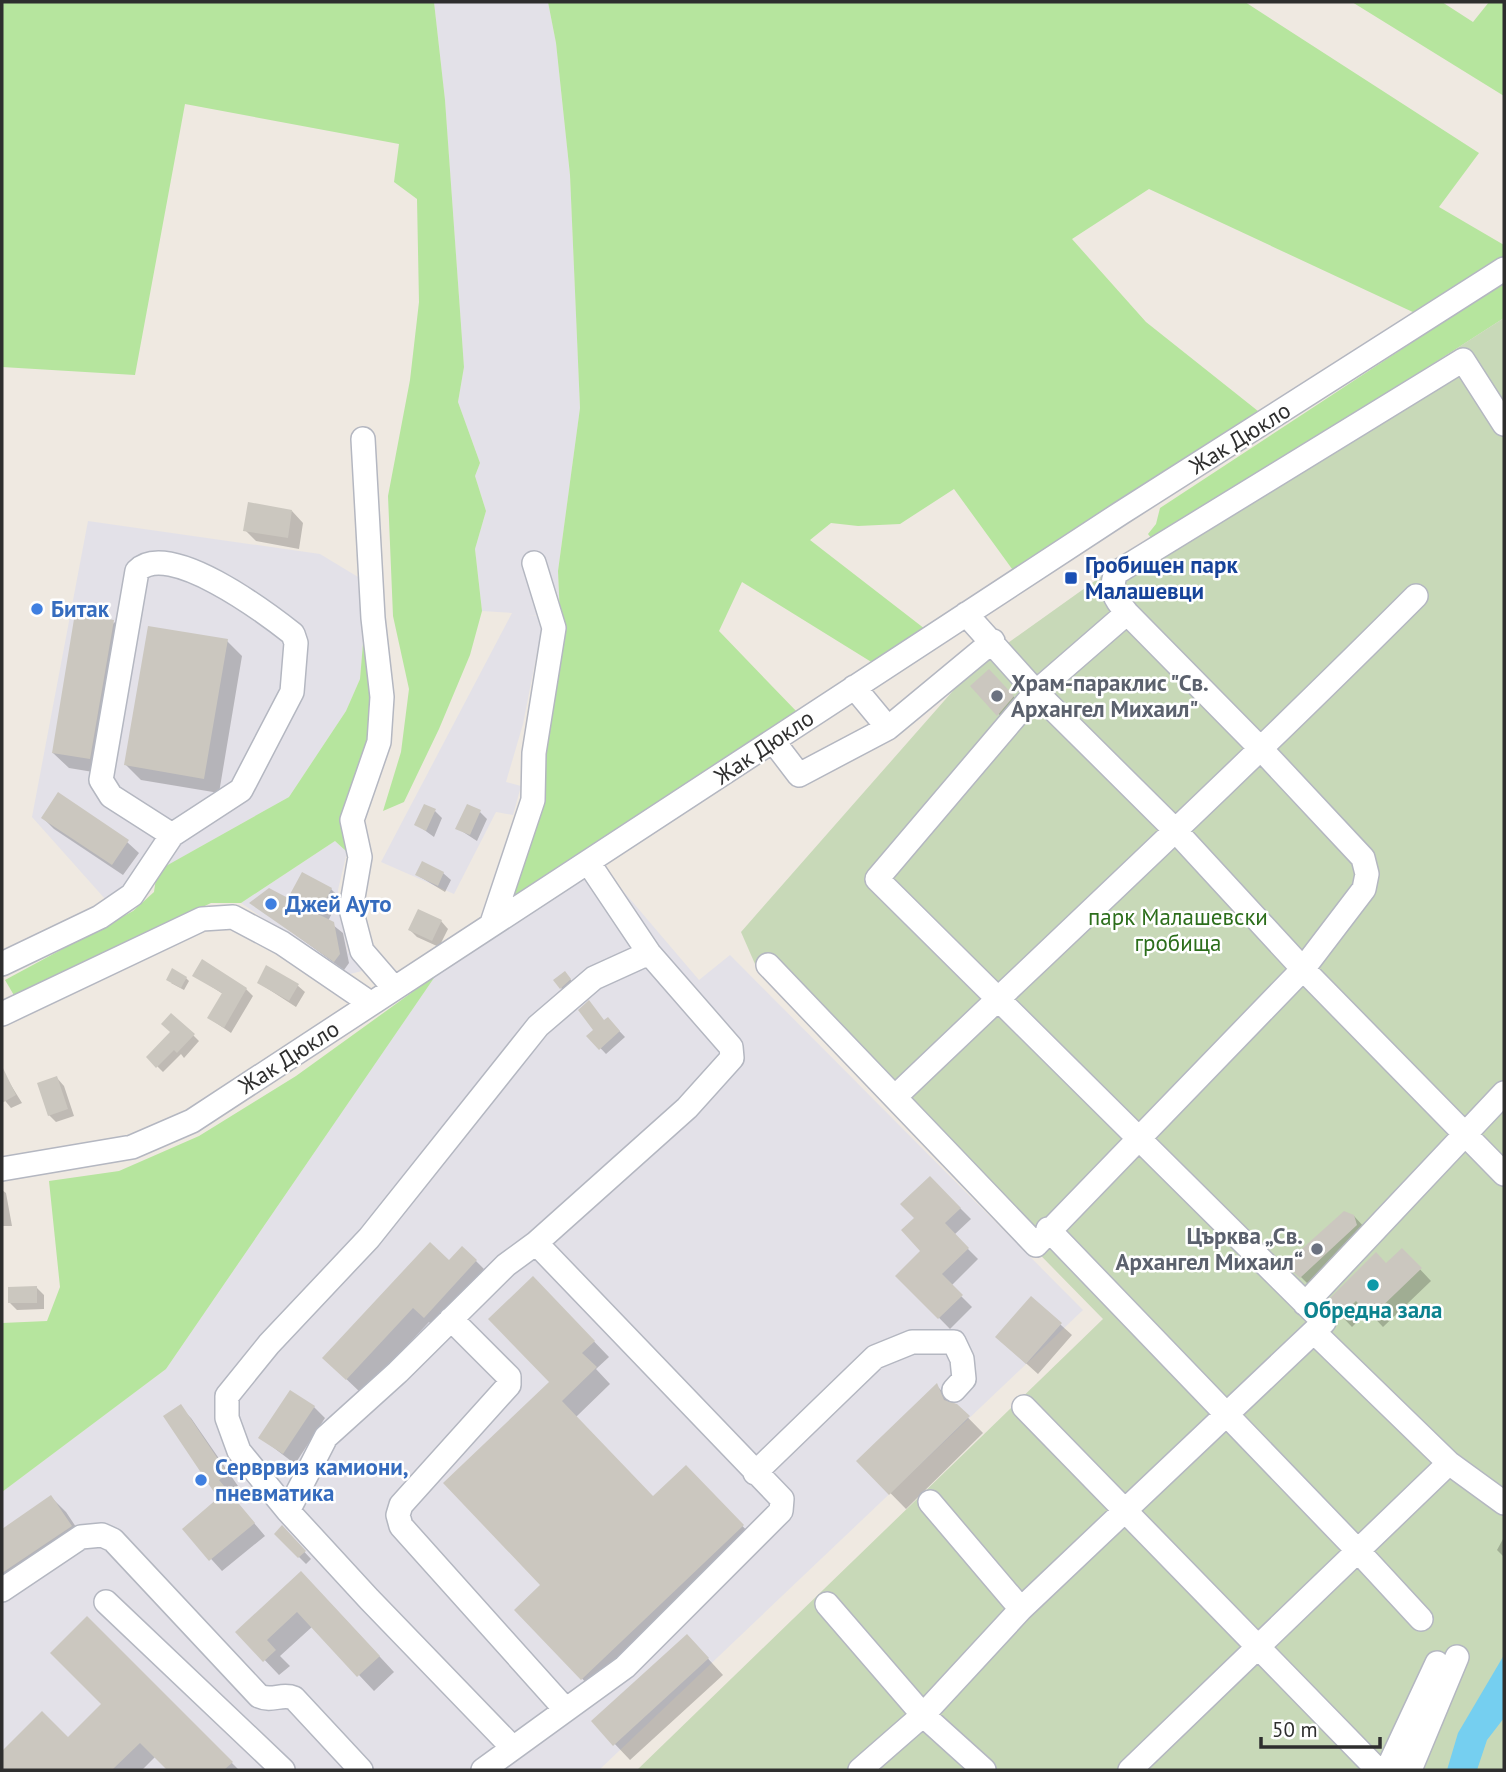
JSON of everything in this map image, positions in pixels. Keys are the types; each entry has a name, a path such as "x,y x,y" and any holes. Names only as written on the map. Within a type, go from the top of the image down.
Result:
{"street":[{"name":"Жак Дюкло","path":"2,1169 132,1147 192,1121 966,614 1504,270"},
{"path":"768,965 1036,1245 1048,1229 1303,969 1364,889 1367,874 1363,858 1262,750 1127,613 1114,597 1111,584 1116,573 1463,360 1504,424"},
{"path":"363,439 373,618 382,697 379,741 352,820 360,857 351,909 362,951 394,988"},
{"path":"2,964 100,917 132,895 172,835 241,790 292,692 296,643 293,634 204,575 162,562 143,564 136,571 101,780 111,796 172,835"},
{"path":"492,923 533,800 534,753 554,628 534,563"},
{"path":"895,1097 1174,829 1262,750 1416,596"},
{"path":"860,1770 923,1715 1021,1609 1324,1322 877,879 1037,692 1127,613"},
{"path":"966,614 1037,692 1174,829 1303,969 1504,1174"},
{"path":"773,741 799,775 888,728 993,641"},
{"path":"854,687 888,728"},
{"path":"288,1511 326,1437 506,1265 536,1243 687,1108 732,1058 732,1047 649,953 588,862"},
{"path":"2,1014 202,919 233,917 282,943 370,1003"},
{"path":"512,1747 288,1511 239,1451 227,1418 227,1396 269,1344 369,1238 538,1026 594,978 649,953"},
{"path":"1305,1304 1504,1093"},
{"path":"1048,1229 1421,1619"},
{"path":"483,1770 625,1667 781,1511 782,1499 536,1243"},
{"path":"451,1319 509,1377 509,1385 401,1505 398,1515 401,1526 565,1709"},
{"path":"1314,1332 1448,1463 1504,1503"},
{"path":"755,1473 875,1357 912,1342 954,1342 962,1359 964,1378 954,1390"},
{"path":"1024,1407 1126,1509 1255,1647 1378,1770"},
{"path":"1130,1770 1255,1647 1359,1552 1448,1463"},
{"path":"930,1502 1021,1609"},
{"path":"2,1590 81,1537 102,1535 113,1540 259,1696 268,1700 289,1696 294,1698 361,1770"},
{"path":"106,1602 284,1770"},
{"path":"827,1604 923,1715 984,1770"},
{"path":"1387,1770 1447,1660 1410,1770"}],"shaded area":[{"path":"434,2 548,2 556,43 570,175 580,408 558,571 560,617 529,615 544,617 523,724 506,782 521,786 513,815 496,812 454,894 381,862 512,613 482,611 475,549 486,511 475,476 480,463 458,402 464,367 445,100"},
{"path":"88,521 320,554 368,583 360,679 346,711 289,797 106,900 32,817"},
{"path":"335,841 347,852 338,890 339,909 348,952 362,971 346,975 241,903"},
{"path":"595,858 699,980 730,955 1083,1310 599,1770 2,1770 2,1492 166,1369 455,947"}],"green space":[{"path":"2,2 434,2 445,100 464,367 458,402 480,463 475,476 486,511 475,549 482,611 470,655 404,802 383,811 401,752 409,689 393,616 388,496 410,380 419,302 417,199 394,182 399,144 185,104 135,375 2,367"},
{"path":"548,2 1245,2 1479,153 1439,207 1504,245 1504,257 1417,314 1149,189 1072,239 1146,322 1263,415 1015,573 954,489 900,524 858,526 831,523 810,540 925,629 873,663 742,582 719,631 798,713 508,903 560,617 558,571 580,408 570,175 556,43"},
{"path":"1352,2 1442,2 1473,22 1489,2 1504,2 1504,96"},
{"path":"1504,282 1504,318 1155,543 1148,534 1156,524 1160,508"},
{"name":"парк Малашевски гробища","path":"1504,318 1504,1770 637,1770 1103,1319 755,964 741,932 973,668 1106,573"},
{"path":"368,583 385,743 347,852 335,841 241,903 211,903 15,997 5,980 133,911 154,892 157,871 289,797 346,711 360,679"},
{"path":"436,975 166,1369 2,1492 2,1323 47,1321 60,1287 49,1181 119,1171 199,1136 296,1076"}],"water":[{"path":"1504,1655 1504,1718 1487,1740 1477,1770 1447,1770 1458,1733"}],"building":[{"path":"248,502 292,510 288,538 243,531"},
{"path":"75,613 114,620 90,759 52,753"},
{"path":"148,626 228,639 204,779 124,765"},
{"name":"Храм-параклис \"Св. Архангел Михаил\"","path":"989,669 1014,696 997,716 970,686"},
{"path":"58,792 129,840 112,865 41,818"},
{"path":"424,804 436,809 426,831 414,825"},
{"path":"467,804 481,810 470,835 455,829"},
{"path":"422,861 444,872 438,886 415,875"},
{"path":"302,872 332,888 318,914 334,922 340,954 334,962 249,903 269,888 288,898"},
{"path":"418,909 442,920 432,941 408,930"},
{"path":"202,959 247,988 224,1028 207,1018 222,993 192,976"},
{"path":"266,965 299,984 289,1001 257,983"},
{"path":"172,968 187,977 181,988 166,980"},
{"path":"565,971 571,979 560,989 553,980"},
{"path":"589,1000 604,1020 608,1017 620,1031 599,1050 586,1036 593,1030 578,1010"},
{"path":"171,1013 195,1034 177,1053 174,1050 156,1068 146,1057 170,1032 161,1024"},
{"path":"2,1066 16,1095 2,1103"},
{"path":"57,1076 68,1109 48,1116 37,1083"},
{"path":"930,1176 961,1208 945,1223 969,1248 942,1274 963,1295 938,1319 895,1276 920,1251 901,1230 914,1218 900,1204"},
{"name":"Църква „Св. Архангел Михаил“","path":"1344,1211 1354,1215 1357,1225 1300,1278 1285,1264"},
{"path":"430,1242 449,1260 462,1246 477,1260 424,1318 413,1308 346,1380 322,1358"},
{"name":"Обредна зала","path":"1402,1248 1422,1268 1371,1317 1356,1301 1340,1317 1326,1302 1376,1252 1386,1263"},
{"path":"533,1276 595,1341 582,1353 597,1367 562,1401 653,1496 686,1465 744,1525 581,1680 514,1610 540,1585 443,1483 549,1382 488,1319"},
{"path":"37,1286 37,1303 8,1303 8,1287"},
{"path":"1031,1296 1062,1323 1026,1364 995,1337"},
{"path":"937,1383 944,1400 957,1404 970,1416 889,1495 856,1461"},
{"path":"290,1390 315,1406 283,1454 258,1438"},
{"path":"181,1404 228,1474 219,1480 255,1523 209,1561 182,1529 218,1498 163,1416"},
{"path":"51,1495 72,1526 2,1573 2,1529"},
{"path":"282,1525 306,1551 298,1558 274,1534"},
{"path":"301,1571 380,1656 357,1677 297,1612 267,1640 276,1650 263,1662 235,1632"},
{"path":"87,1616 233,1762 224,1770 167,1770 140,1743 112,1770 2,1770 2,1751 42,1711 68,1737 101,1704 50,1653"},
{"path":"687,1634 709,1658 613,1746 591,1721"}],"place":[{"name":"Гробищен парк Малашевци","path":"1071,578"},
{"name":"Битак","path":"37,609"},
{"name":"Храм-параклис \"Св. Архангел Михаил\"","path":"997,696"},
{"name":"Джей Ауто","path":"271,904"},
{"name":"Църква „Св. Архангел Михаил“","path":"1317,1249"},
{"name":"Обредна зала","path":"1373,1285"},
{"name":"Серврвиз камиони, пневматика","path":"201,1480"}]}
